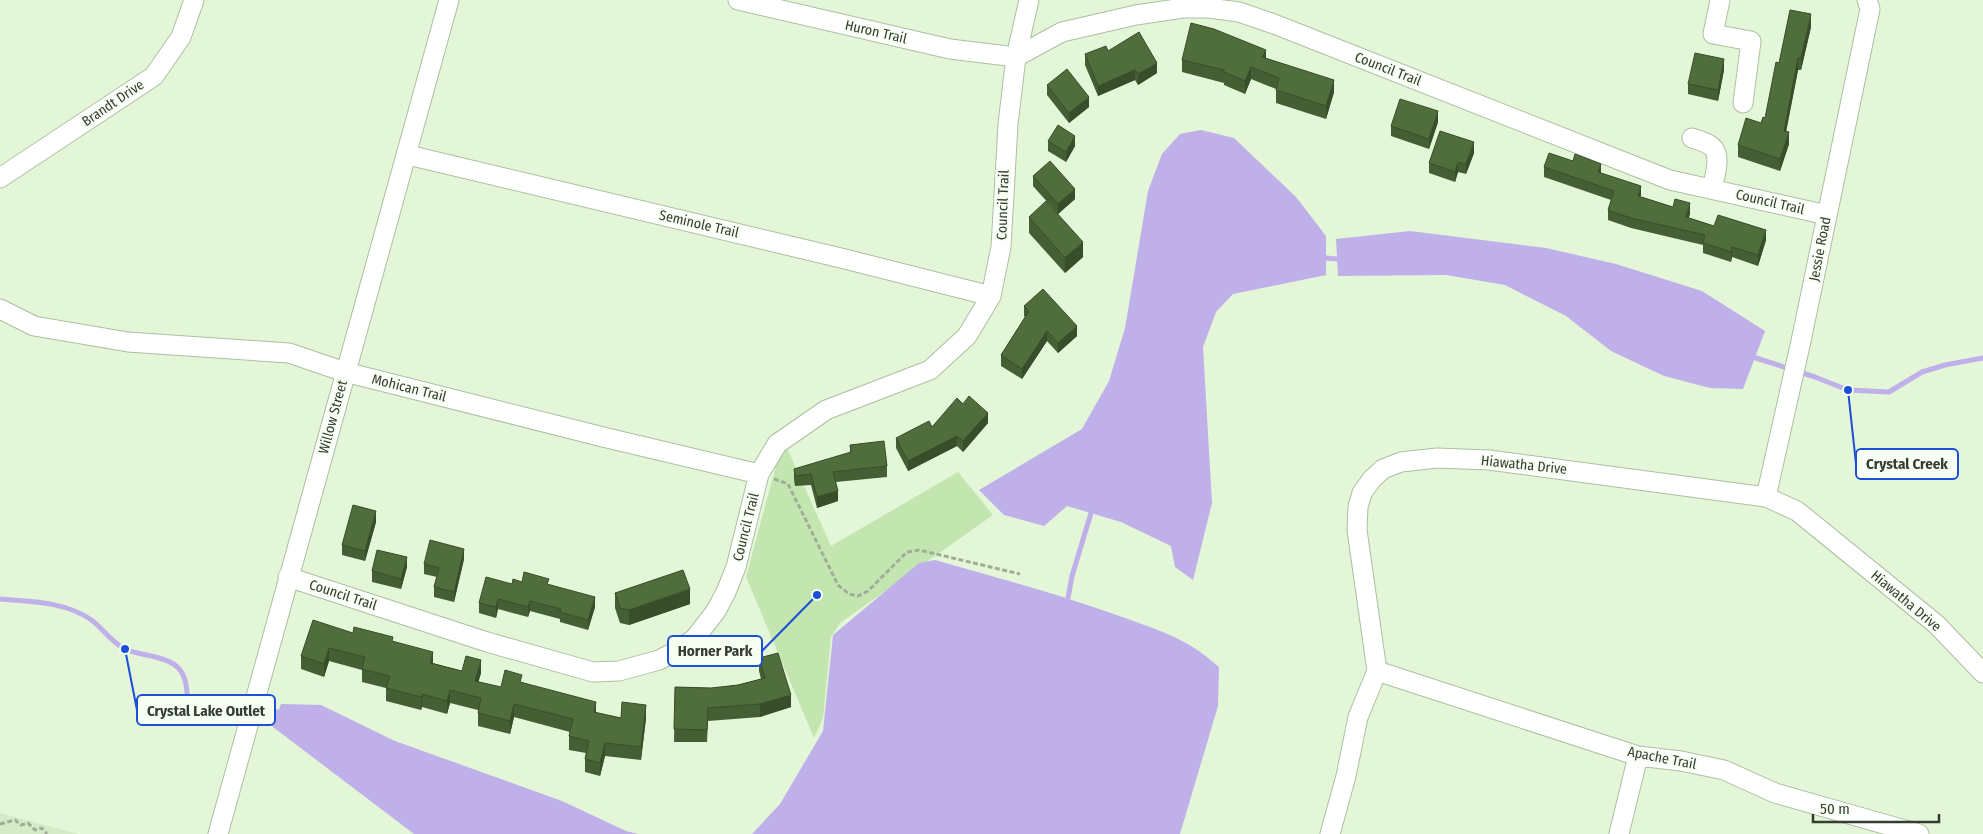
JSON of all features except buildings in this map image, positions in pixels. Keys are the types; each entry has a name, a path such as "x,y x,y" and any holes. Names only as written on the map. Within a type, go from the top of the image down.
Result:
{"street":[{"name":"Brandt Drive","path":"0,178 154,76 181,37 194,0"},
{"name":"Willow Street","path":"218,834 345,372 408,155 449,0"},
{"name":"Huron Trail","path":"738,0 950,49 1016,57"},
{"path":"1016,57 1029,0"},
{"path":"1720,0 1713,34 1751,41 1743,103"},
{"name":"Jessie Road","path":"1766,498 1801,341 1870,10 1867,0"},
{"name":"Council Trail","path":"288,578 487,642 594,672 619,671 659,660 679,650 694,638 711,617 726,592 736,567 759,474 777,444 826,410 930,370 967,336 991,296 1001,247 1006,150 1016,57 1062,32 1136,15 1183,8 1208,8 1239,12 1274,24 1670,180 1827,215"},
{"path":"1692,138 1712,146 1716,153 1717,166 1712,189"},
{"name":"Seminole Trail","path":"408,155 991,296"},
{"name":"Mohican Trail","path":"0,309 34,326 128,342 289,353 345,372 759,474"},
{"name":"Hiawatha Drive","path":"1377,672 1357,530 1358,507 1362,493 1372,479 1383,469 1401,462 1437,458 1489,460 1766,498 1797,511 1936,624 1983,673"},
{"path":"1330,834 1346,776 1358,717 1377,672"},
{"name":"Apache Trail","path":"1377,672 1638,756 1681,761 1724,770 1775,793 1919,834"},
{"path":"1620,834 1638,756"}],"path":[{"path":"759,474 788,484 838,585 849,594 858,596 868,591 907,552 919,550 1020,574"},
{"path":"0,824 15,820 21,824 28,823 35,830 42,828 47,834"}],"shaded area":[{"path":"1201,130 1234,138 1296,197 1326,236 1326,275 1233,294 1216,312 1203,347 1212,503 1193,580 1175,567 1171,546 1121,522 1067,506 1044,526 1004,515 979,490 1082,429 1109,381 1125,328 1148,191 1162,154 1180,134"},
{"path":"1410,231 1546,248 1616,264 1702,291 1765,331 1743,389 1710,388 1664,376 1611,351 1566,316 1505,285 1446,275 1338,276 1336,239"},
{"path":"787,448 831,546 958,472 993,515 840,623 831,637 823,718 814,738 746,577 777,462"},
{"path":"935,560 1067,598 1168,634 1194,648 1219,667 1218,706 1180,834 752,834 780,804 823,731 833,635 919,563"},
{"path":"281,704 321,705 395,741 562,801 626,831 638,834 414,834 269,724 278,712"},
{"path":"0,813 79,834 0,834"}],"waterway":[{"path":"1326,258 1337,259"},
{"path":"1756,358 1848,390 1889,392 1922,372 1945,365 1983,358"},
{"path":"1068,598 1072,576 1091,513"},
{"path":"0,599 46,603 80,613 99,626 125,649 166,660 179,668 186,685 188,702 215,709 278,712"}],"place":[{"name":"Crystal Creek","path":"1848,390"},
{"name":"Horner Park","path":"817,595"},
{"name":"Crystal Lake Outlet","path":"125,649"}]}
